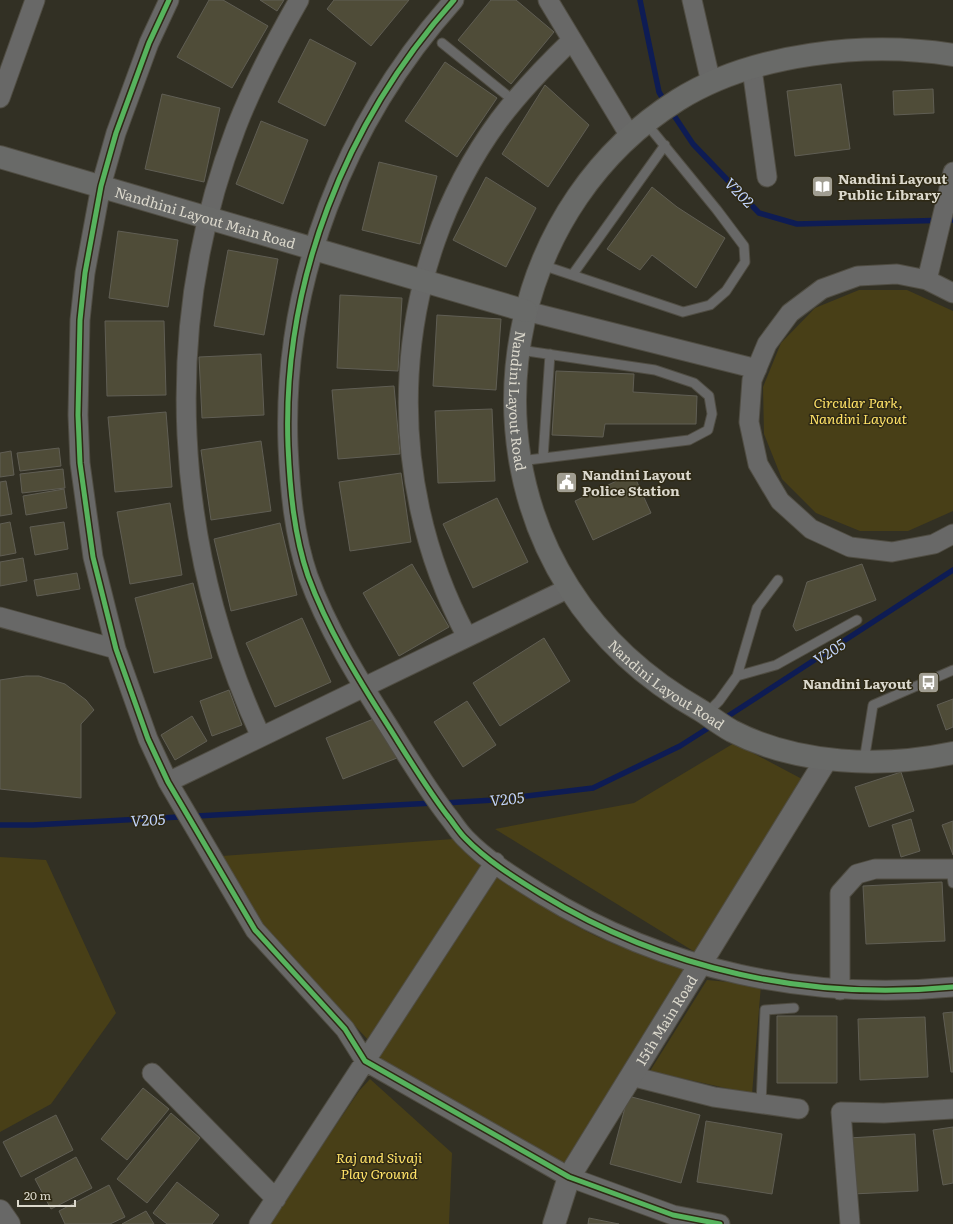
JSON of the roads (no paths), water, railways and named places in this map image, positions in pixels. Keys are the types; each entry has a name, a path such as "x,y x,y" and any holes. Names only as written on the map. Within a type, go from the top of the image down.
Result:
{"main road":[{"name":"Nandini Layout Road","path":"953,55 903,50 857,50 795,57 752,69 711,84 680,98 644,124 591,178 572,204 557,230 541,265 526,311 518,349 515,409 520,461 530,502 540,531 569,588 587,613 629,660 659,685 732,731 773,746 826,760 864,762 904,761 953,753"},
{"name":"Nandhini Layout Main Road","path":"0,157 526,311"}],"street":[{"path":"0,98 35,0"},
{"path":"169,0 131,88 101,186 92,234 81,313 78,368 78,415 81,471 93,557 116,649 148,739 168,782 255,930 345,1029 365,1061 569,1177 673,1215 720,1224"},
{"path":"261,737 232,666 218,624 206,580 191,491 187,438 187,355 192,303 208,218 220,175 252,90 276,41 299,0"},
{"path":"454,0 425,35 376,105 356,142 338,181 314,248 300,304 289,389 290,474 294,517 308,576 336,637 364,687 433,796 464,838 528,885 596,924 668,955 748,977 791,985 840,990 898,991 953,987"},
{"path":"548,0 572,40 644,124"},
{"path":"692,0 711,84"},
{"path":"467,637 443,588 428,545 412,472 408,435 410,359 414,322 424,281 440,230 461,183 479,151 514,101 546,65 572,40"},
{"path":"752,69 767,177"},
{"path":"927,280 953,172"},
{"path":"953,293 927,280 897,274 858,276 822,289 790,313 766,344 752,380 749,422 758,464 780,501 811,529 850,547 892,552 934,544 953,534"},
{"path":"526,311 756,369"},
{"path":"168,782 569,588"},
{"path":"0,617 116,649"},
{"name":"15th Main Road","path":"554,1224 569,1177 826,760"},
{"path":"259,1224 495,862"},
{"path":"840,990 840,893 856,874 875,869 952,874"},
{"path":"152,1073 276,1199"},
{"path":"631,1076 714,1097 799,1109"},
{"path":"850,1224 841,1112 884,1113 953,1109"},
{"path":"0,1211 9,1224"}],"lane":[{"path":"442,43 514,101"},
{"path":"541,265 573,274 684,312 710,305 726,291 745,262 744,246 665,145 644,124"},
{"path":"573,274 665,145"},
{"path":"518,349 654,370 694,383 709,396 712,414 708,430 689,440 520,461"},
{"path":"543,458 550,354"},
{"path":"706,714 719,702 737,676 757,608 778,580"},
{"path":"737,676 776,665 858,620"},
{"path":"864,762 873,705 953,670"},
{"path":"761,1104 764,1019 766,1010 794,1008"}],"waterway":[{"name":"V202","path":"640,0 659,92 666,104"},
{"name":"V202","path":"671,111 693,144 759,213 797,224 953,220"},
{"name":"V205","path":"722,720 953,570"},
{"name":"V205","path":"444,803 494,800 593,788 680,746 713,725"},
{"name":"V205","path":"0,825 33,825 433,803"}],"place":[{"name":"Nandini Layout Public Library","path":"822,186"},
{"name":"Nandini Layout Police Station","path":"566,482"},
{"name":"Nandini Layout","path":"928,683"}],"park label":[{"name":"Circular Park, Nandini Layout","path":"858,410"},
{"name":"Raj and Sivaji Play Ground","path":"379,1166"}]}
